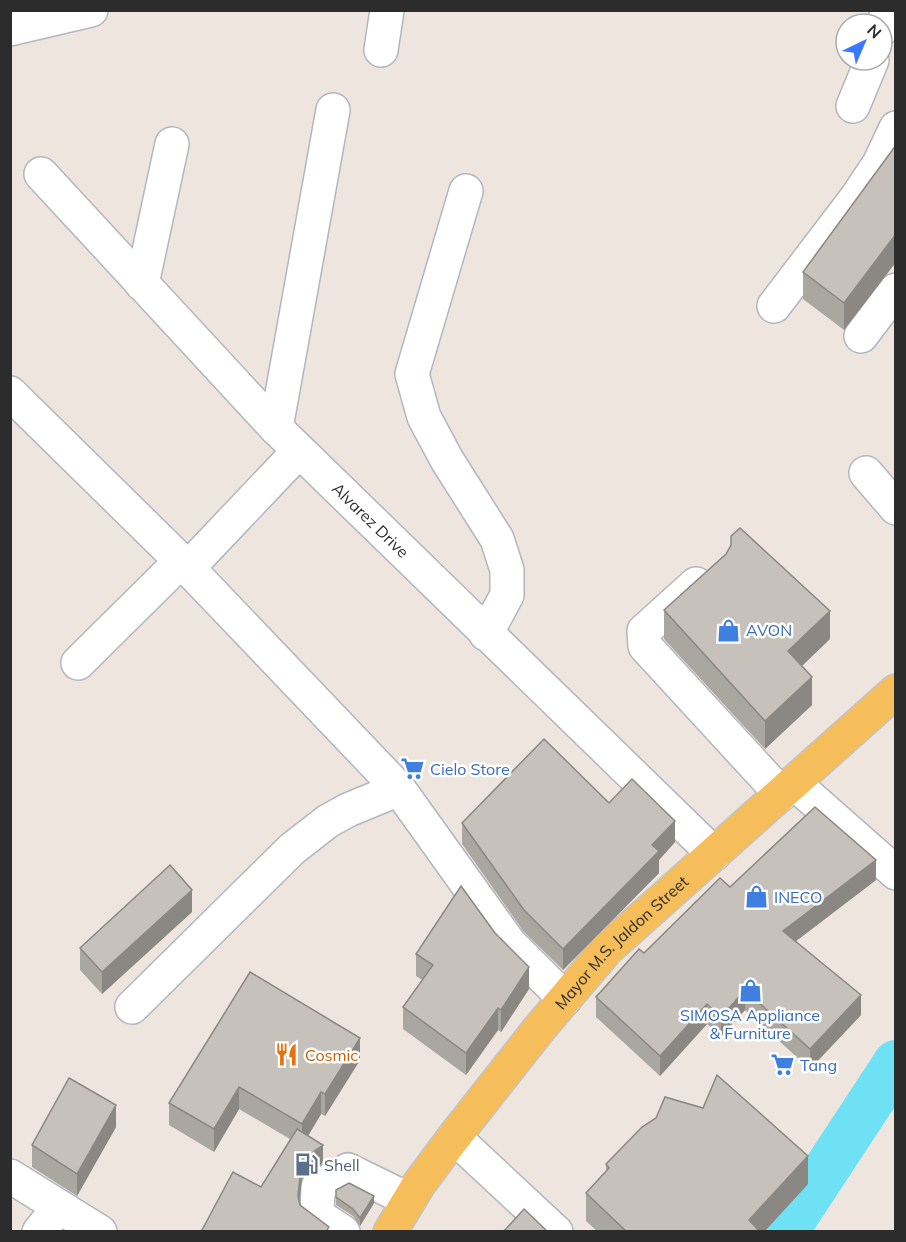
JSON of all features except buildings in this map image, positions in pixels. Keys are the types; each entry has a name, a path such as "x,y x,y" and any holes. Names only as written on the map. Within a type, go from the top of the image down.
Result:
{"main road":[{"name":"Mayor M.S. Jaldon Street","path":"390,1232 409,1200 454,1137 607,949 896,691"}],"street":[{"path":"10,30 92,10"},
{"path":"381,50 387,10"},
{"path":"853,106 867,72"},
{"path":"276,428 333,110"},
{"path":"774,306 857,197 879,164 896,128"},
{"path":"142,284 172,144"},
{"name":"Alvarez Drive","path":"41,174 276,428 714,854"},
{"path":"466,191 412,374 424,417 447,460 497,539 507,570 507,596 486,634"},
{"path":"861,336 896,290"},
{"path":"10,393 184,565 399,789 510,944 565,999"},
{"path":"78,663 184,565 299,451"},
{"path":"866,473 896,507"},
{"path":"713,568 644,632 645,646 788,789 896,873"},
{"path":"132,1007 292,849 328,821 369,800 399,789"},
{"path":"454,1137 556,1232"},
{"path":"343,1232 317,1215 318,1187 348,1170 409,1200"},
{"path":"10,1176 49,1219 100,1232"}],"waterway":[{"path":"785,1232 896,1063"}],"place":[{"name":"AVON","path":"728,630"},
{"name":"Cielo Store","path":"412,769"},
{"name":"INECO","path":"756,897"},
{"name":"SIMOSA Appliance & Furniture","path":"750,990"},
{"name":"Cosmic","path":"287,1055"},
{"name":"Tang","path":"782,1065"},
{"name":"Shell","path":"306,1165"}]}
